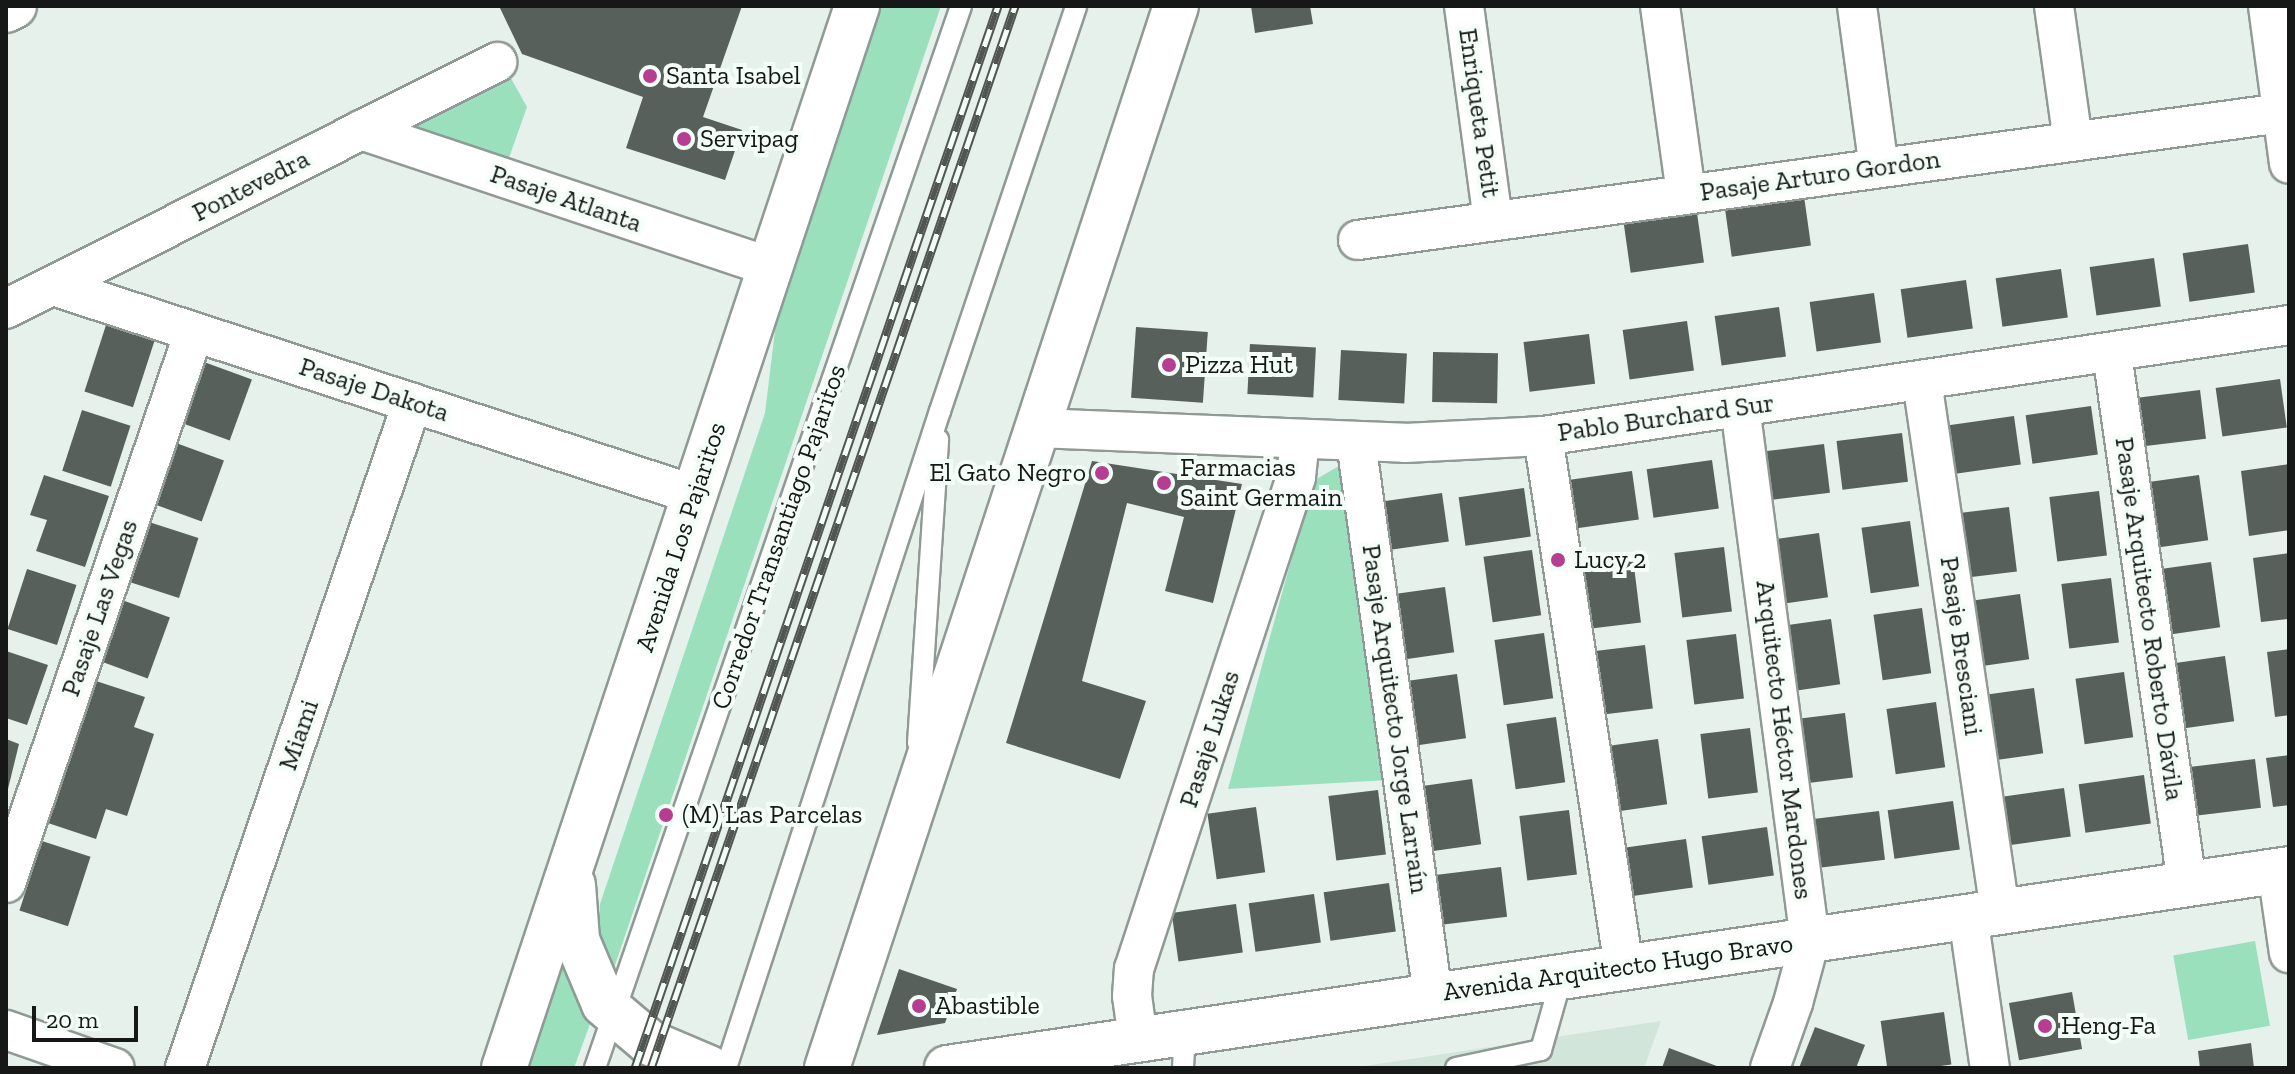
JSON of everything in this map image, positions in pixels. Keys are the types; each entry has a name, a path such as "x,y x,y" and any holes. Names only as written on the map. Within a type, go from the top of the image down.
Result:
{"main road":[{"path":"6,10 14,6"},
{"name":"Avenida Los Pajaritos","path":"504,1068 857,6"},
{"path":"827,1068 1176,6"},
{"path":"573,866 577,940 594,986 615,1015 650,1043 709,1068"},
{"name":"Avenida Arquitecto Hugo Bravo","path":"947,1068 1138,1039 1184,1050 1433,996 2283,869"}],"street":[{"name":"Enriqueta Petit","path":"1464,6 1493,221"},
{"path":"1660,6 1686,194"},
{"path":"1857,6 1879,168"},
{"path":"2054,6 2073,141"},
{"path":"2268,6 2289,164"},
{"name":"Pontevedra","path":"6,309 497,62"},
{"name":"Pasaje Arturo Gordon","path":"1358,240 2282,113"},
{"name":"Pasaje Atlanta","path":"361,130 770,267"},
{"name":"Pasaje Dakota","path":"53,286 695,495"},
{"name":"Pablo Burchard Sur","path":"1037,428 1356,442 1454,443 1543,436 2289,325"},
{"name":"Pasaje Las Vegas","path":"6,883 194,332"},
{"name":"Pasaje Arquitecto Roberto Dávila","path":"2112,353 2187,884"},
{"name":"Pasaje Bresciani","path":"1922,381 1984,914 1990,1068"},
{"name":"Miami","path":"185,1068 412,403"},
{"name":"Arquitecto Héctor Mardones","path":"1740,407 1810,940 1793,1003 1770,1068"},
{"path":"1543,436 1624,968"},
{"name":"Pasaje Lukas","path":"1138,1039 1131,984 1134,969 1296,477 1300,440"},
{"name":"Pasaje Arquitecto Jorge Larraín","path":"1356,442 1433,996"},
{"path":"2283,869 2289,953"},
{"path":"6,1030 115,1068"}],"lane":[{"name":"Corredor Transantiago Pajaritos","path":"595,1068 961,6"},
{"path":"726,1068 1076,6"},
{"path":"913,811 940,411"},
{"path":"1456,1068 1541,1050 1562,976"}],"shaded area":[{"path":"1661,1021 1644,1068 1351,1068"}],"green space":[{"path":"878,6 941,6 612,974 597,949 600,904 765,413 780,289"},
{"path":"508,73 527,107 506,166 389,130"},
{"path":"1344,463 1388,780 1228,789 1313,481"},
{"path":"2255,941 2270,1026 2188,1040 2173,955"},
{"path":"564,949 575,997 591,1021 574,1068 523,1068"}],"building":[{"name":"Santa Isabel","path":"499,6 742,6 703,117 742,130 725,180 626,148 643,97 522,54"},
{"path":"1251,6 1310,6 1313,24 1255,33"},
{"path":"1804,196 1811,246 1732,257 1725,207"},
{"path":"1697,213 1704,263 1631,273 1624,223"},
{"path":"2248,244 2255,293 2189,302 2183,253"},
{"path":"2154,258 2161,307 2096,316 2090,267"},
{"path":"2061,269 2068,318 2002,327 1996,278"},
{"path":"1966,280 1973,329 1907,338 1901,289"},
{"path":"1874,293 1881,343 1817,352 1810,302"},
{"path":"1779,307 1786,357 1722,366 1715,316"},
{"path":"1687,321 1694,371 1630,380 1623,330"},
{"path":"107,322 156,338 133,407 84,391"},
{"name":"Pizza Hut","path":"1136,327 1208,332 1203,403 1131,398"},
{"path":"1589,334 1595,384 1530,392 1523,342"},
{"path":"1250,344 1316,347 1313,397 1247,394"},
{"path":"1341,350 1407,353 1404,403 1338,400"},
{"path":"1433,352 1498,353 1497,403 1432,402"},
{"path":"204,362 252,379 230,441 182,423"},
{"path":"2280,379 2287,428 2222,437 2216,388"},
{"path":"2200,390 2206,439 2141,447 2135,398"},
{"path":"2091,406 2098,455 2032,464 2026,415"},
{"path":"82,410 131,426 111,487 62,471"},
{"path":"2014,416 2021,465 1955,474 1949,425"},
{"path":"1902,433 1908,482 1842,490 1836,441"},
{"path":"176,443 224,460 202,522 154,504"},
{"path":"1824,444 1830,493 1764,501 1758,452"},
{"path":"1712,460 1719,509 1653,518 1647,469"},
{"path":"1092,461 1242,484 1213,603 1165,591 1184,517 1127,503 1082,681 1146,701 1120,779 1006,743"},
{"path":"2289,464 2289,530 2249,536 2241,471"},
{"path":"1632,471 1639,520 1573,529 1567,480"},
{"path":"44,475 109,496 85,567 36,551 47,520 30,515"},
{"path":"2199,475 2208,540 2160,547 2150,482"},
{"path":"1524,488 1531,537 1465,546 1459,497"},
{"path":"2099,491 2107,556 2057,562 2049,497"},
{"path":"1442,493 1449,542 1383,551 1377,502"},
{"path":"2009,507 2017,572 1967,578 1959,513"},
{"path":"1910,521 1919,586 1871,593 1861,528"},
{"path":"149,522 198,538 179,598 130,582"},
{"path":"1819,533 1828,597 1780,604 1770,540"},
{"path":"1724,547 1732,612 1682,618 1674,553"},
{"path":"1532,550 1541,615 1493,622 1483,557"},
{"path":"2289,553 2289,619 2261,622 2253,558"},
{"path":"1633,558 1641,623 1591,629 1583,564"},
{"path":"2211,562 2220,627 2172,634 2162,569"},
{"path":"27,569 76,585 57,645 8,629"},
{"path":"2111,578 2119,643 2069,649 2061,584"},
{"path":"1445,587 1454,652 1406,659 1396,594"},
{"path":"2020,594 2029,659 1981,666 1971,601"},
{"path":"122,600 170,617 148,679 100,661"},
{"path":"1922,608 1931,673 1883,680 1873,615"},
{"path":"1831,619 1840,684 1792,691 1782,626"},
{"path":"1544,633 1553,698 1504,705 1494,640"},
{"path":"1736,634 1744,699 1694,705 1686,640"},
{"path":"1645,645 1653,709 1603,715 1595,651"},
{"path":"2289,649 2289,715 2275,717 2267,652"},
{"path":"6,651 48,665 27,725 6,718"},
{"path":"2225,656 2234,721 2185,728 2175,663"},
{"path":"2124,672 2133,737 2085,744 2075,679"},
{"path":"1457,674 1466,738 1418,745 1408,681"},
{"path":"96,681 145,697 134,727 154,734 127,816 106,809 96,839 48,823"},
{"path":"2034,688 2043,753 1995,760 1985,695"},
{"path":"1936,702 1945,767 1896,774 1886,709"},
{"path":"1845,713 1853,778 1804,783 1796,719"},
{"path":"1556,717 1565,782 1516,789 1506,724"},
{"path":"1750,728 1758,793 1708,799 1700,734"},
{"path":"6,739 19,744 7,793 6,793"},
{"path":"1658,739 1667,804 1619,811 1609,746"},
{"path":"2289,755 2289,805 2273,807 2266,758"},
{"path":"2255,759 2261,808 2195,816 2189,767"},
{"path":"2144,775 2151,824 2085,833 2079,784"},
{"path":"1472,779 1481,844 1432,851 1422,786"},
{"path":"2064,788 2071,837 2005,846 1999,797"},
{"path":"1378,790 1386,855 1336,861 1328,796"},
{"path":"1953,801 1960,850 1894,859 1888,810"},
{"path":"1256,807 1265,872 1217,879 1207,814"},
{"path":"1569,810 1577,875 1527,881 1519,816"},
{"path":"1879,811 1885,860 1819,868 1813,819"},
{"path":"1767,827 1774,876 1708,885 1702,836"},
{"path":"1686,839 1693,888 1627,897 1621,848"},
{"path":"42,841 91,857 68,926 19,910"},
{"path":"1501,867 1507,917 1442,925 1435,875"},
{"path":"1389,883 1396,932 1330,941 1324,892"},
{"path":"1314,894 1321,943 1255,952 1249,903"},
{"path":"1236,904 1243,953 1178,962 1172,913"},
{"name":"Abastible","path":"899,969 957,989 945,1023 877,1035"},
{"name":"Heng-Fa","path":"2072,992 2082,1049 2019,1060 2009,1003"},
{"path":"1944,1012 1951,1064 1887,1068 1881,1021"},
{"path":"1815,1027 1865,1045 1856,1068 1799,1068"},
{"path":"2251,1043 2254,1068 2200,1068 2198,1051"},
{"path":"1669,1048 1722,1068 1662,1068"}],"railway":[{"path":"635,1068 998,6"},
{"path":"651,1068 1015,6"}],"place":[{"name":"Santa Isabel","path":"650,76"},
{"name":"Servipag","path":"684,139"},
{"name":"Pizza Hut","path":"1169,365"},
{"name":"El Gato Negro","path":"1102,473"},
{"name":"Farmacias Saint Germain","path":"1164,483"},
{"name":"Lucy 2","path":"1558,560"},
{"name":"(M) Las Parcelas","path":"666,815"},
{"name":"Abastible","path":"919,1006"},
{"name":"Heng-Fa","path":"2045,1026"}]}
